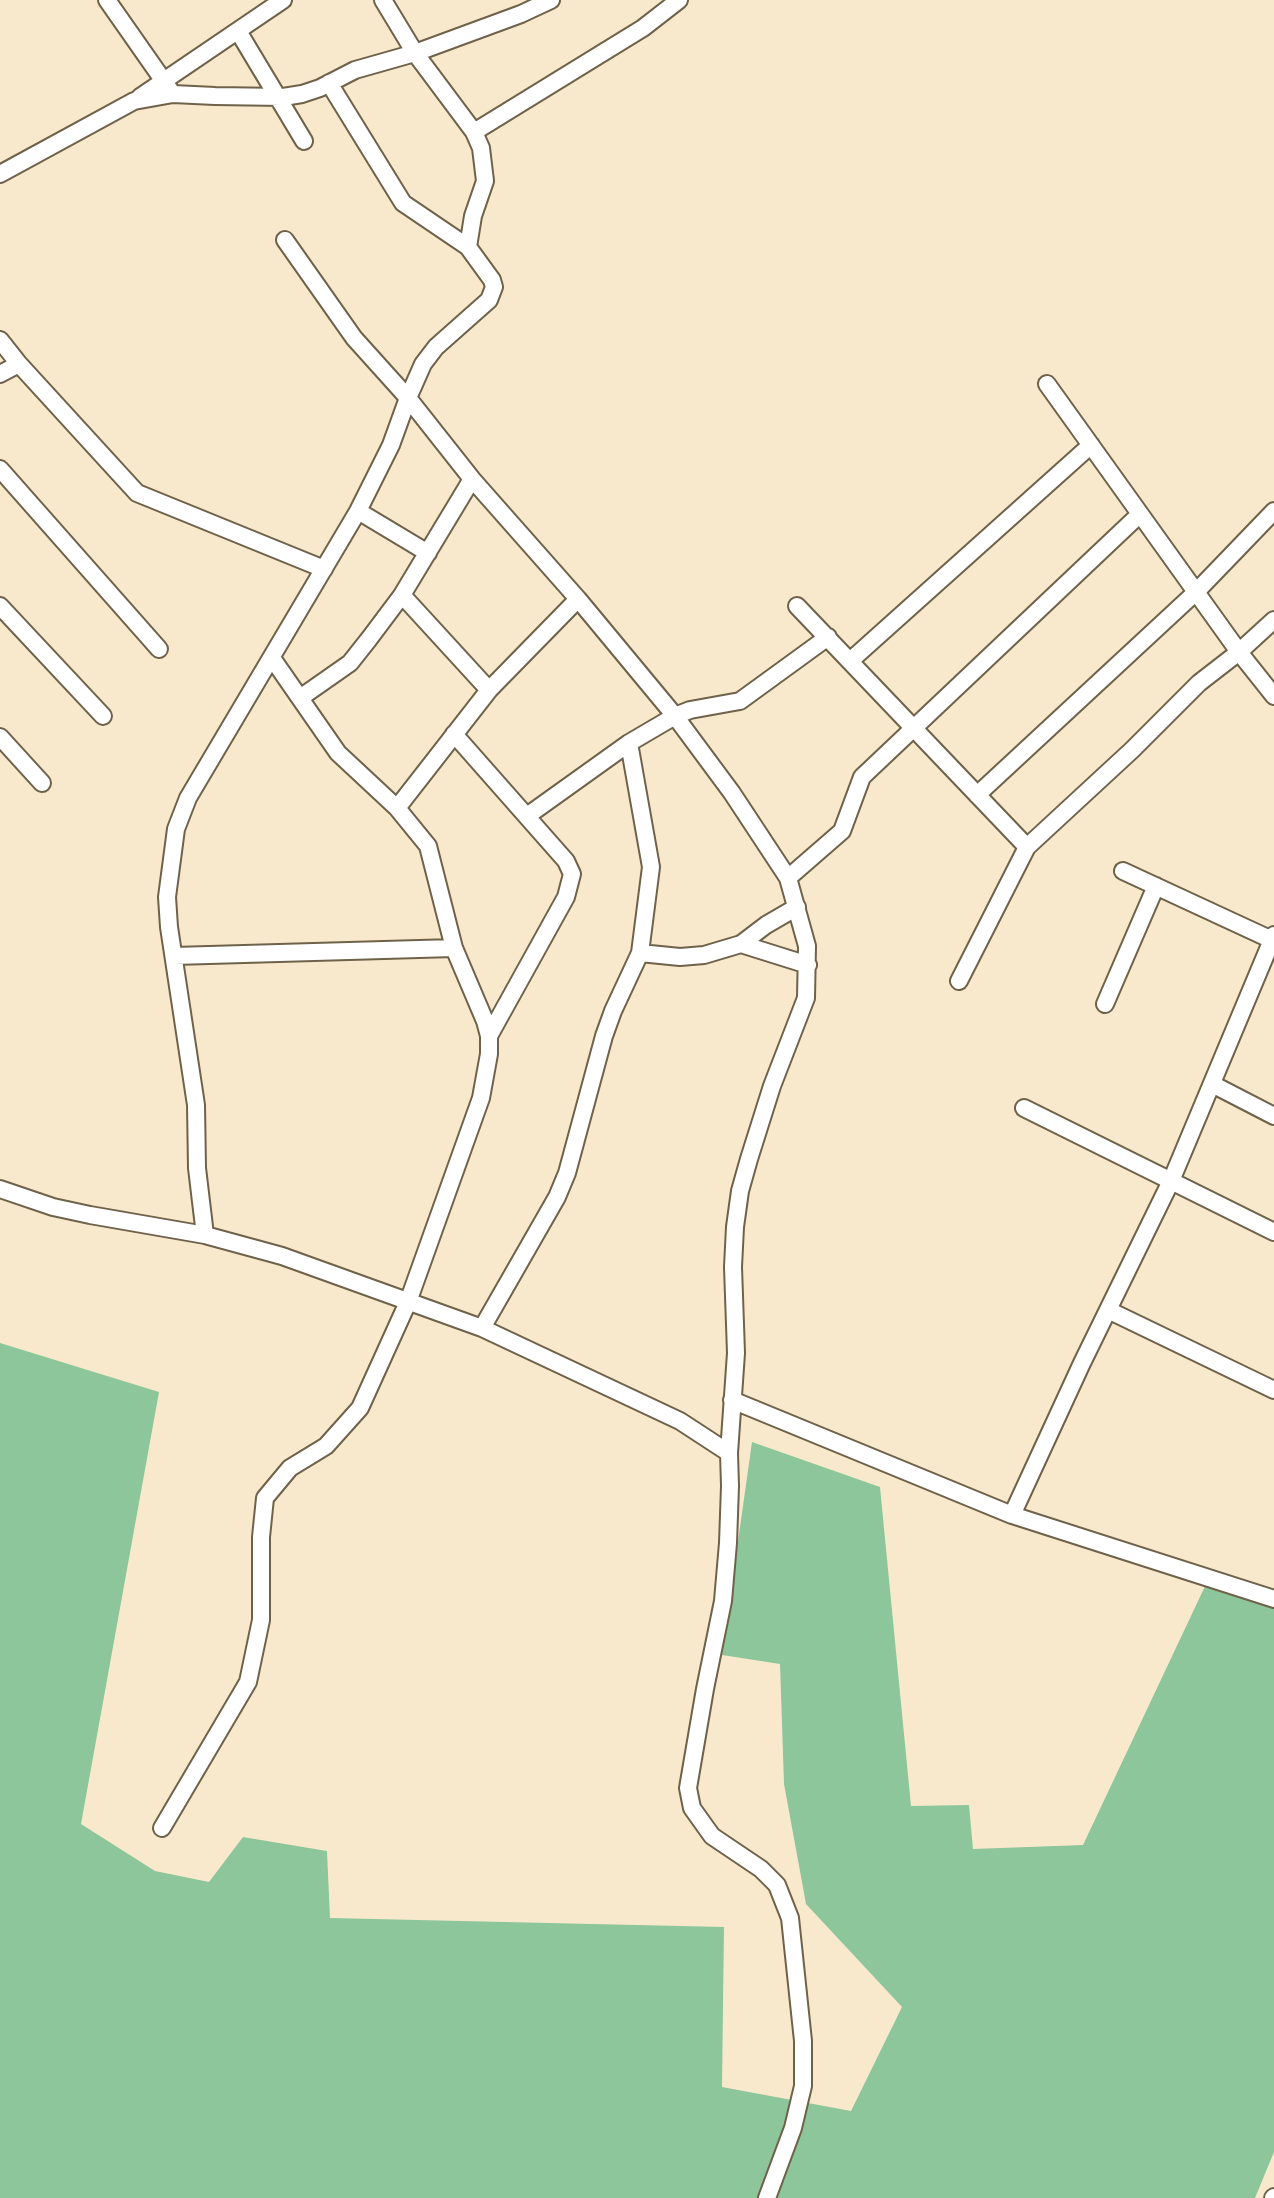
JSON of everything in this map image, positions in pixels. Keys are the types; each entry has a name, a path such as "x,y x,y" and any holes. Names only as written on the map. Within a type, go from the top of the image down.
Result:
{"street":[{"path":"107,0 169,87 215,96 277,97 302,94 366,66 415,53 521,14 551,0"},
{"path":"0,174 134,101 169,87 238,31 283,0"},
{"path":"383,0 415,53 474,132 483,154 485,182 473,216 468,248"},
{"path":"474,132 643,28 679,0"},
{"path":"238,31 304,141"},
{"path":"205,1235 197,1168 196,1105 167,897 176,829 188,798 358,511 391,445 423,364 436,347 489,300 494,287 492,280 468,248 404,203 329,83"},
{"path":"285,240 354,338 408,398 472,479 578,599 675,716 732,793 788,878 807,946 806,998 772,1086 740,1191 733,1267 736,1353 723,1601 688,1788 692,1808 712,1836 761,1869 777,1885 790,1918 803,2041 803,2086 793,2128 767,2198"},
{"path":"0,340 19,364 137,493 324,569"},
{"path":"0,374 19,364"},
{"path":"1047,384 1239,652 1274,696"},
{"path":"850,661 1091,445"},
{"path":"0,469 159,649"},
{"path":"300,698 350,663 402,595 472,479"},
{"path":"358,511 428,553"},
{"path":"977,795 1196,592 1274,511"},
{"path":"788,878 842,831 862,777 1140,514"},
{"path":"402,595 489,690"},
{"path":"397,808 489,690 578,599"},
{"path":"0,606 103,716"},
{"path":"798,606 1027,847"},
{"path":"959,981 1027,847 1132,750 1199,683 1239,652 1274,620"},
{"path":"527,816 629,743 675,716 740,701 828,638"},
{"path":"162,1828 248,1682 261,1620 261,1537 265,1498 290,1468 326,1446 360,1408 408,1302 481,1098 487,1073 489,1036 485,1021 454,948 428,846 397,808 338,753 272,658"},
{"path":"454,734 566,861 572,874 566,897 489,1036"},
{"path":"0,737 42,783"},
{"path":"482,1328 557,1197 567,1173 604,1036 640,953 651,867 629,743"},
{"path":"1012,1515 1171,1181 1273,937 1123,871"},
{"path":"1105,1004 1156,886"},
{"path":"640,953 680,957 704,955 741,944 766,925 797,907"},
{"path":"741,944 808,965"},
{"path":"174,956 454,948"},
{"path":"1212,1084 1274,1116"},
{"path":"1024,1108 1274,1232"},
{"path":"0,1189 53,1207 205,1235 282,1256 482,1328 680,1421 729,1453"},
{"path":"1108,1310 1274,1390"},
{"path":"732,1400 1012,1515 1274,1599"}],"green space":[{"path":"0,1343 159,1392 81,1824 155,1871 209,1882 243,1837 327,1851 330,1918 724,1927 722,2087 851,2111 902,2007 806,1904 784,1784 780,1664 722,1655 752,1442 880,1487 911,1806 969,1805 973,1849 1083,1845 1207,1582 1274,1602 1274,2152 1255,2198 0,2198"}]}
